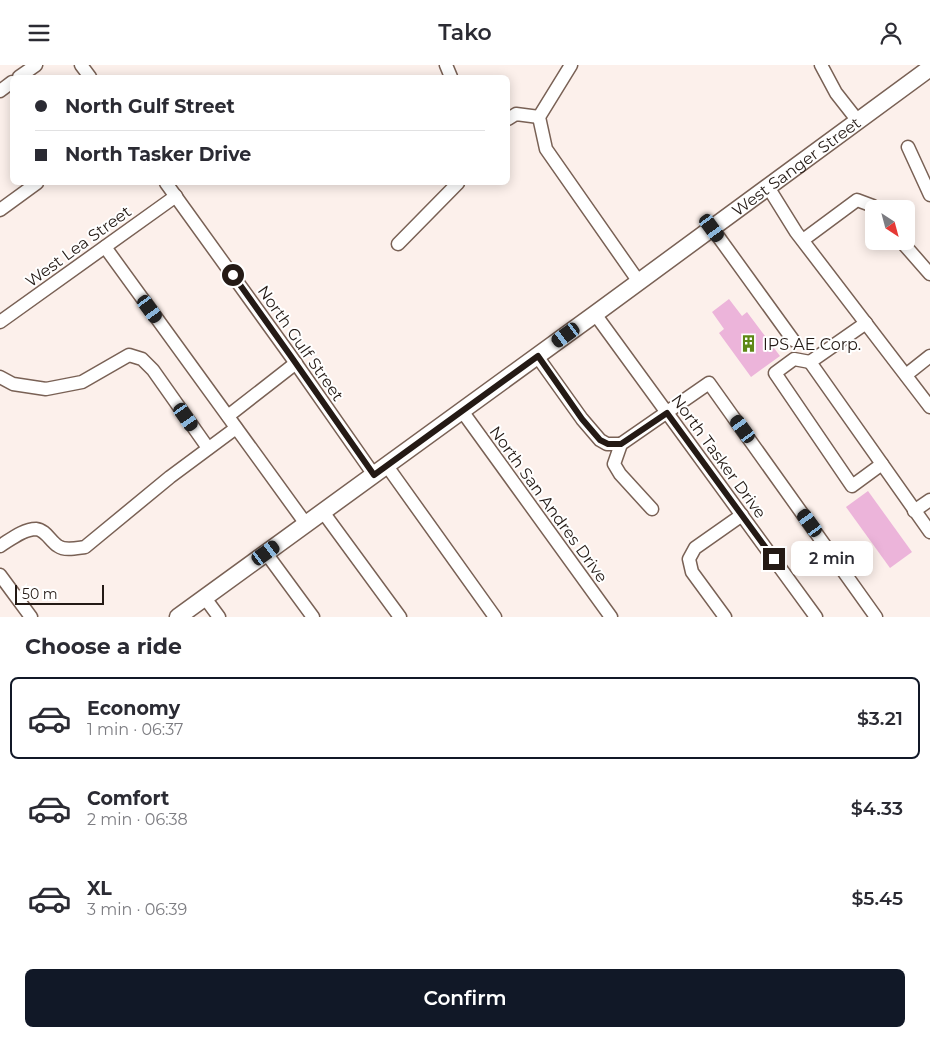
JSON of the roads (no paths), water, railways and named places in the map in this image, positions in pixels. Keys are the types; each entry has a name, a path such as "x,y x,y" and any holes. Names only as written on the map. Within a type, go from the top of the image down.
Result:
{"main road":[{"name":"West Sanger Street","path":"178,617 930,68"}],"street":[{"path":"22,75 36,65"},
{"path":"571,65 540,117 546,149 639,282"},
{"path":"823,66 836,93 858,121"},
{"path":"510,118 516,114 540,117"},
{"path":"908,147 930,195"},
{"path":"0,209 34,185"},
{"name":"North Gulf Street","path":"168,185 296,363 495,617"},
{"path":"398,244 456,185"},
{"path":"768,187 802,240 930,407"},
{"name":"West Lea Street","path":"0,323 176,195"},
{"path":"802,240 858,200 865,203"},
{"path":"712,228 793,341"},
{"path":"105,247 306,524"},
{"path":"909,250 930,274"},
{"name":"North Tasker Drive","path":"595,314 816,617"},
{"path":"810,362 866,323"},
{"path":"0,377 13,384 46,389 82,382 129,355 142,359 153,370 208,448"},
{"path":"538,356 582,419 600,440 608,444 621,444 709,383 876,617"},
{"path":"906,375 930,356"},
{"path":"882,464 852,486 775,373 794,359 810,362 882,464 914,511 930,532"},
{"path":"228,417 296,363"},
{"name":"North San Andres Drive","path":"462,411 611,617"},
{"path":"0,546 20,534 38,529 44,532 59,547 68,549 85,547 170,477 236,428"},
{"path":"621,444 614,464 620,474 652,509"},
{"path":"914,511 930,500"},
{"path":"323,512 400,617"},
{"path":"725,617 692,572 689,559 695,548 742,515"},
{"path":"266,553 313,617"},
{"path":"0,575 31,617"},
{"path":"205,598 219,617"}],"place":[{"name":"IPS AE Corp.","path":"749,344"}]}
